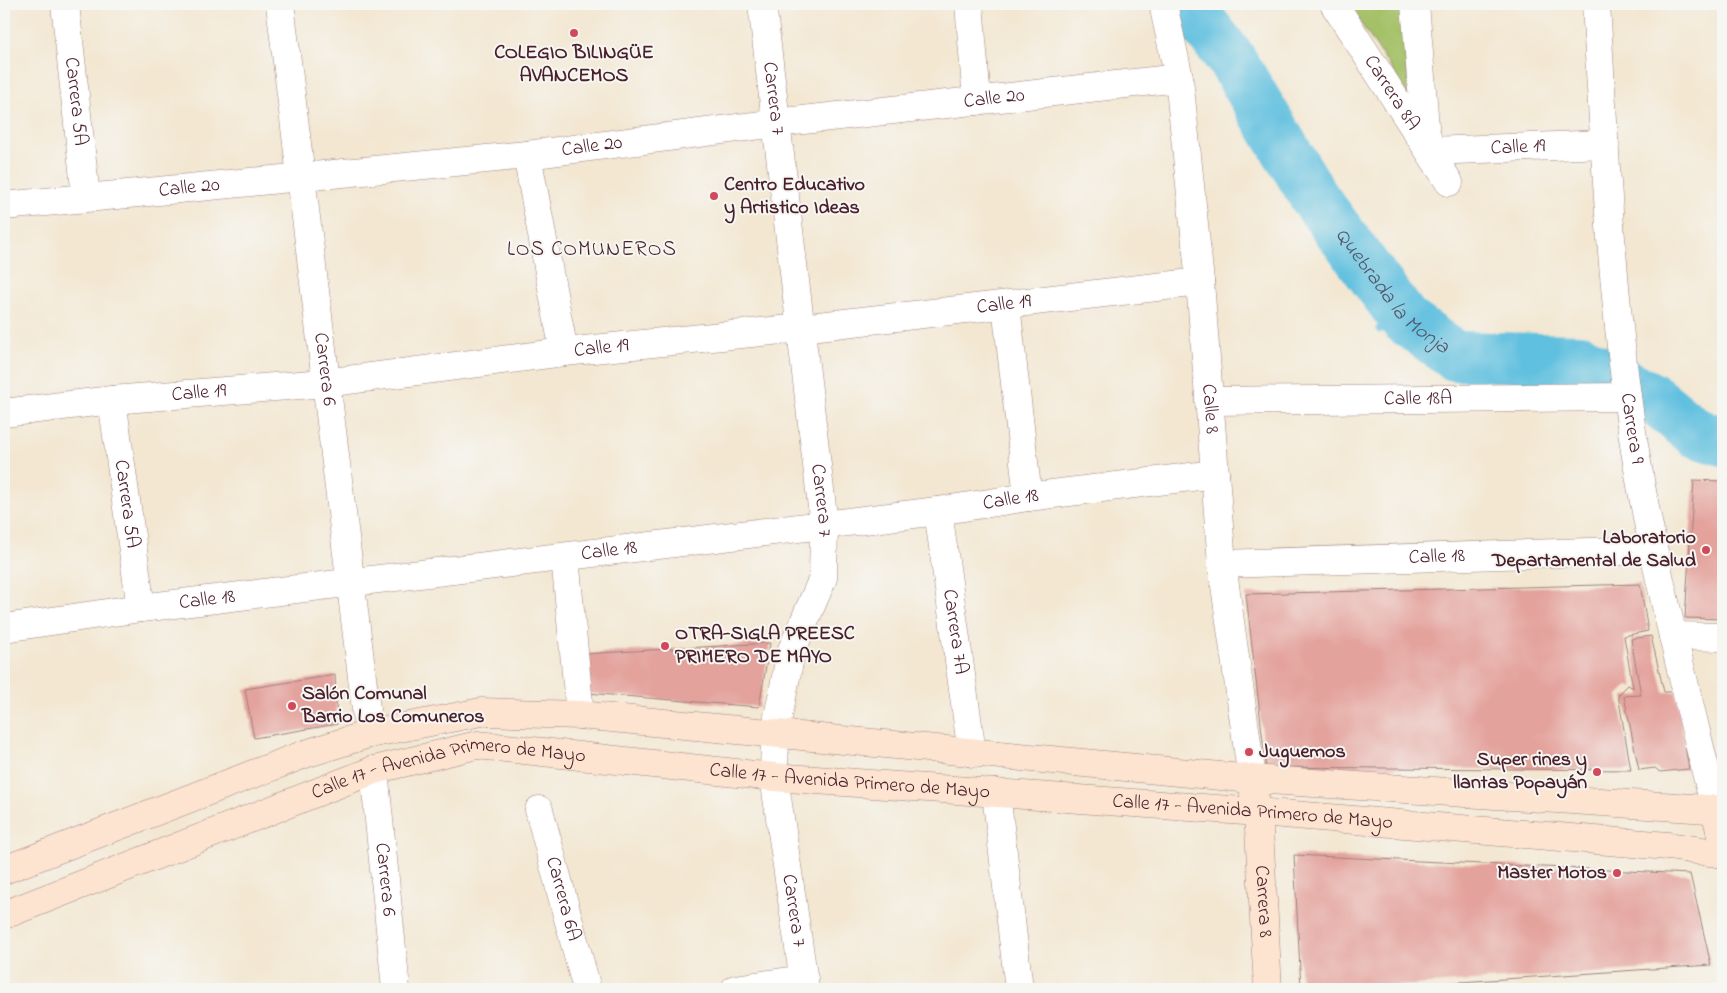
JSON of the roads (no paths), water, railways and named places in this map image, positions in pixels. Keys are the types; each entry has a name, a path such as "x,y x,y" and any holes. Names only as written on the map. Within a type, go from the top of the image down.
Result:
{"main road":[{"name":"Calle 17 - Avenida Primero de Mayo","path":"4,870 305,754 369,734 481,712 580,715 775,732 972,753 1252,779 1719,810"},
{"name":"Calle 17 - Avenida Primero de Mayo","path":"4,915 374,770 477,745 774,777 1258,812 1668,846 1723,854"},
{"name":"Calle 8","path":"1252,779 1258,812"},
{"name":"Carrera 9","path":"1719,810 1723,844"},
{"name":"Carrera 8","path":"1258,812 1268,989"}],"street":[{"name":"Carrera 5A","path":"65,4 86,197"},
{"name":"Carrera 6","path":"280,4 369,734"},
{"name":"Carrera 7","path":"762,4 824,524 823,578 791,652 775,732 774,777 805,984"},
{"path":"969,4 977,100"},
{"name":"Calle 8","path":"1163,4 1179,78 1200,282 1222,564 1252,779"},
{"name":"Carrera 8A","path":"1334,4 1449,182"},
{"path":"1415,4 1425,127 1430,151"},
{"name":"Carrera 9","path":"1596,4 1605,144 1627,397 1652,550 1719,810"},
{"name":"Calle 20","path":"4,206 527,155 776,123 1179,78"},
{"name":"Calle 19","path":"1430,151 1605,144"},
{"path":"527,155 564,352"},
{"name":"Calle 19","path":"4,413 112,400 325,383 564,352 801,328 1200,282"},
{"path":"1006,305 1028,497"},
{"name":"Calle 18A","path":"1209,401 1627,397"},
{"name":"Carrera 5A","path":"112,400 141,608"},
{"name":"Calle 18","path":"4,628 141,608 938,511 1028,497 1215,474"},
{"name":"Carrera 7A","path":"938,511 972,753"},
{"name":"Calle 18","path":"1222,564 1652,550"},
{"path":"565,557 580,715"},
{"path":"1673,636 1723,637"},
{"name":"Carrera 6","path":"374,770 380,845 396,989"},
{"path":"996,793 1020,989"},
{"name":"Carrera 6A","path":"540,810 587,989"},
{"path":"735,989 805,984"}],"waterway":[{"name":"Quebrada la Monja","path":"1188,4 1231,59 1316,200 1405,320 1455,356 1580,359 1653,398 1696,433 1723,441"},
{"path":"1380,329 1405,320"}],"place":[{"name":"COLEGIO BILINGÜE AVANCEMOS","path":"574,33"},
{"name":"Centro Educativo y Artistico Ideas","path":"714,196"},
{"name":"Laboratorio Departamental de Salud","path":"1706,550"},
{"name":"OTRA-SIGLA PREESC PRIMERO DE MAYO","path":"665,646"},
{"name":"Salón Comunal Barrio Los Comuneros","path":"292,706"},
{"name":"Juguemos","path":"1249,752"},
{"name":"Super rines y llantas Popayán","path":"1597,772"},
{"name":"Master Motos","path":"1617,873"}],"district":[{"name":"LOS COMUNEROS","path":"592,250"}]}
